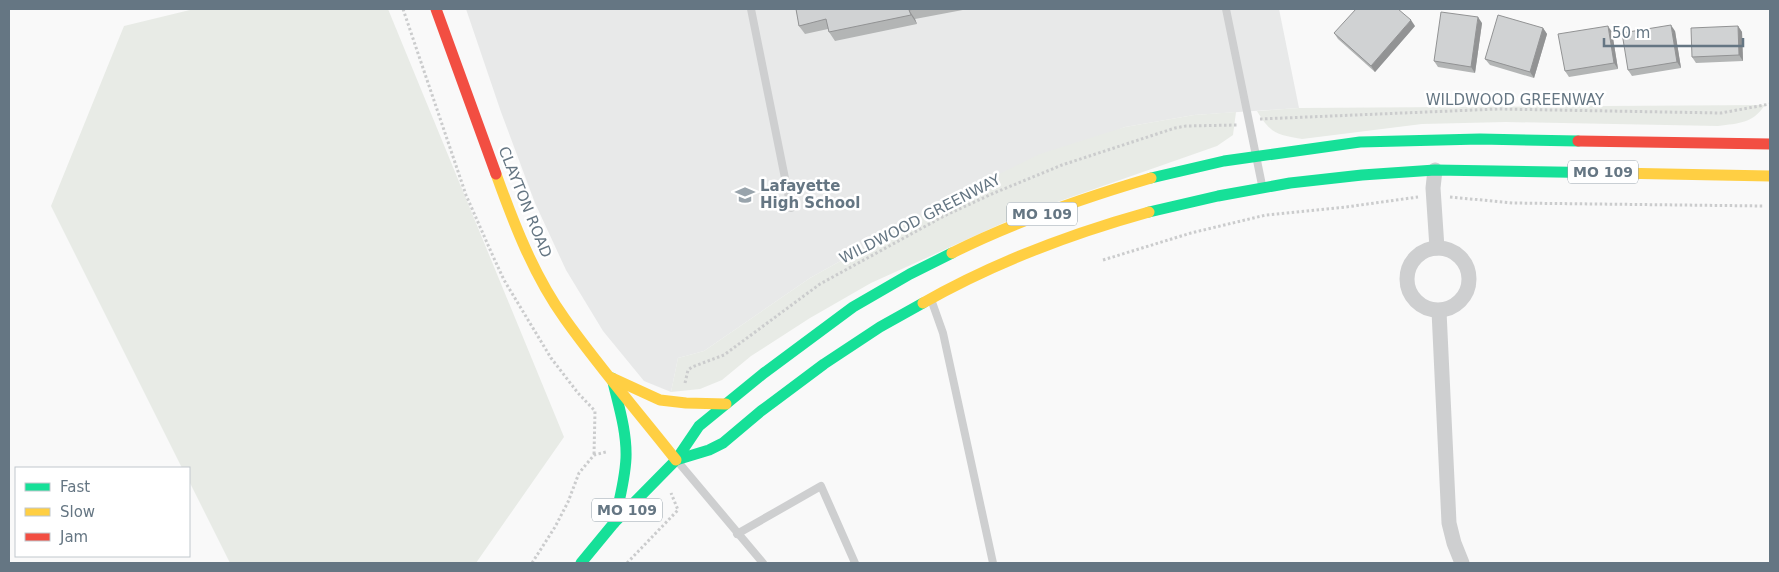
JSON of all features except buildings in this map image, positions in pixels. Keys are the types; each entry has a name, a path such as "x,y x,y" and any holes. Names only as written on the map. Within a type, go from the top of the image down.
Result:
{"main road":[{"name":"CLAYTON ROAD","path":"436,9 513,220 528,253 564,318 676,460"},
{"path":"1460,152 1480,139"},
{"name":"MO 109","path":"581,563 614,523 676,460 699,426 764,373 853,307 910,274 970,244 1096,194 1162,175 1256,155 1360,142 1480,139 1770,144"},
{"path":"1435,170 1448,161"},
{"name":"MO 109","path":"676,460 719,445 769,404 823,364 881,326 931,298 1030,252 1158,209 1262,186 1389,172 1435,170 1770,176"},
{"path":"612,378 660,400 726,404"},
{"path":"612,378 626,452 624,479 614,523"}],"street":[{"path":"1435,170 1432,188 1437,248"},
{"path":"1437,248 1451,250 1457,254 1466,264 1470,278 1467,292 1459,303 1439,311 1418,304 1410,291 1407,277 1412,262 1416,257 1429,249 1437,248"},
{"path":"1439,311 1449,523 1462,563"}],"lane":[{"path":"751,9 791,208"},
{"path":"1226,9 1262,186"},
{"path":"931,298 943,333 993,563"},
{"path":"676,460 763,563"},
{"path":"737,534 821,486 855,563"}],"path":[{"path":"403,9 466,195 504,280 551,358 578,393 595,411 594,455"},
{"name":"WILDWOOD GREENWAY","path":"1260,119 1498,109 1720,112 1770,104"},
{"name":"WILDWOOD GREENWAY","path":"685,385 688,370 692,367 724,355 820,284 944,216 1062,165 1175,128 1186,126 1235,126"},
{"path":"532,563 564,510 579,474 594,455 609,451"},
{"path":"627,563 678,510"}],"shaded area":[{"path":"194,9 388,9 564,437 476,563 230,563 190,483 190,467 182,467 51,206 124,26"},
{"name":"Lafayette High School","path":"466,9 1279,9 1299,108 1194,115 1125,127 971,188 810,278 704,351 678,358 671,392 644,381 603,331 566,270 535,203 501,112"},
{"path":"1765,105 1755,116 1744,122 1718,126 1506,122 1422,124 1302,139 1275,132 1266,124 1257,111 1299,108"},
{"path":"1236,112 1233,135 1217,146 1023,214 871,283 810,318 751,356 722,380 700,389 671,392 678,358 704,351 810,278 971,188 1040,154 1125,127 1194,115"}],"traffic: fast":[{"path":"1151,178 1224,161 1360,142 1480,139 1578,141"},
{"path":"1149,212 1218,196 1290,183 1362,175 1435,170 1615,173"},
{"path":"581,563 614,523 676,460 699,426 764,373 853,307 910,274 952,253"},
{"path":"676,460 709,450 723,443 761,411 824,364 880,327 923,303"},
{"path":"612,378 622,418 626,448 624,474 614,523"}],"traffic: slow":[{"path":"1615,173 1770,176"},
{"path":"496,174 534,267 554,302 591,355 676,460"},
{"path":"952,253 976,241 1050,211 1151,178"},
{"path":"923,303 1004,262 1061,240 1149,212"},
{"path":"612,378 660,400 726,404"}],"traffic: jam":[{"path":"436,9 496,174"},
{"path":"1578,141 1770,144"}],"place":[{"name":"Lafayette High School","path":"745,195"}]}
